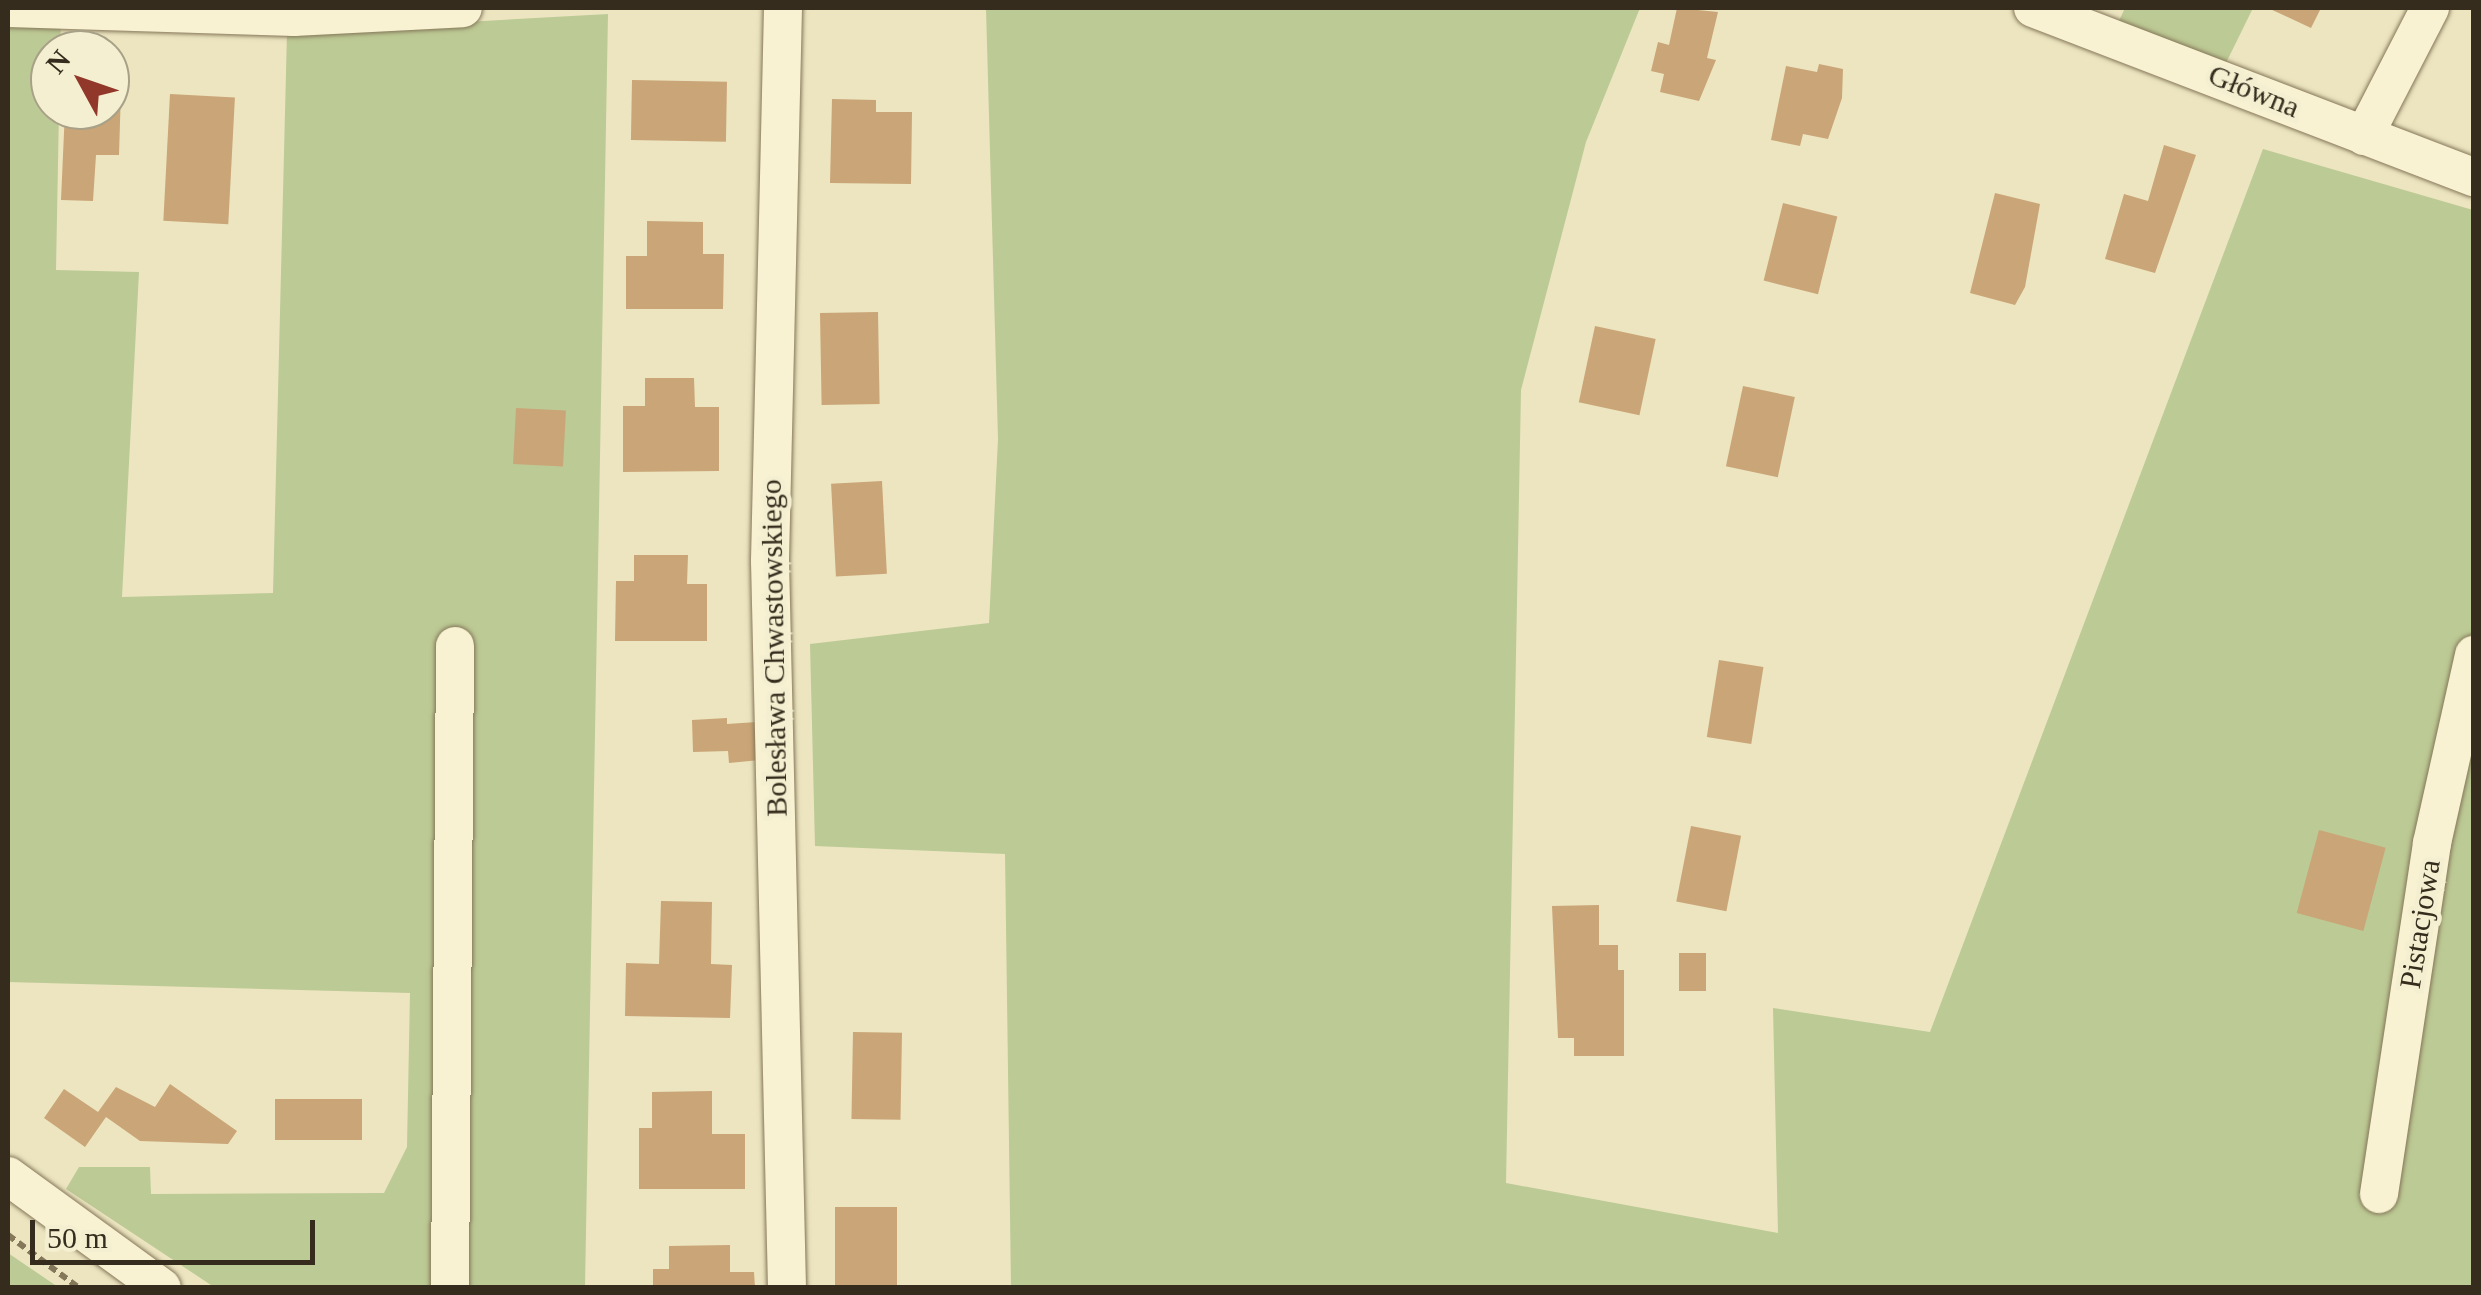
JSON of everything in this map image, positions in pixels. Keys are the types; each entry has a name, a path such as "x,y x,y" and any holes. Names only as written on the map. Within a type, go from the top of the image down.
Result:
{"street":[{"path":"8,8 250,12 463,8"},
{"name":"Bolesława Chwastowskiego","path":"783,8 770,561 787,1288"},
{"name":"Główna","path":"2034,8 2474,177"},
{"path":"2364,136 2430,8"},
{"path":"450,1288 455,646"},
{"name":"Pistacjowa","path":"2379,1194 2432,843 2474,656"},
{"path":"8,1176 162,1288"}],"path":[{"path":"8,1235 79,1288"}],"green space":[{"path":"986,8 1640,8 1586,142 1521,390 1506,1183 1778,1233 1773,1008 1930,1032 2263,149 2473,210 2473,1287 1011,1287 1005,854 815,846 810,644 989,623 998,439"},
{"path":"2125,8 2253,8 2225,65 2117,25"},
{"path":"608,14 585,1287 214,1287 66,1189 79,1167 150,1167 151,1194 384,1193 407,1147 410,993 8,982 8,25 61,23 61,30 30,30 30,130 59,130 56,270 139,272 122,597 273,593 287,32"},
{"path":"8,1253 58,1287 8,1287"}],"building":[{"path":"1677,8 1718,12 1707,58 1716,60 1699,101 1660,92 1664,74 1651,71 1658,42 1669,45"},
{"path":"2268,8 2321,8 2311,28"},
{"path":"1819,64 1843,69 1842,98 1828,139 1803,134 1800,146 1771,140 1786,66 1817,72"},
{"path":"632,80 727,82 726,142 631,140"},
{"path":"170,94 235,97 228,224 163,221"},
{"path":"832,99 876,100 876,112 912,112 911,184 830,183"},
{"path":"64,130 120,130 119,155 96,155 93,201 61,200"},
{"path":"2164,145 2196,155 2155,273 2105,259 2124,194 2148,201"},
{"path":"1995,193 2040,204 2025,287 2015,305 1970,293"},
{"path":"1783,203 1837,217 1818,294 1764,281"},
{"path":"647,221 703,222 703,254 724,254 723,309 626,309 626,256 647,256"},
{"path":"878,312 880,404 822,405 820,313"},
{"path":"1595,326 1656,339 1639,415 1579,402"},
{"path":"645,378 694,378 695,407 719,407 719,471 623,472 623,406 645,406"},
{"path":"1743,386 1795,397 1778,477 1726,466"},
{"path":"516,408 566,411 563,467 513,464"},
{"path":"882,481 887,574 836,577 831,484"},
{"path":"634,555 688,555 687,584 707,584 707,641 615,641 616,581 634,581"},
{"path":"1719,660 1763,667 1751,744 1707,737"},
{"path":"727,718 727,724 757,722 760,760 729,763 728,751 693,752 692,720"},
{"path":"1691,826 1741,836 1726,911 1676,902"},
{"path":"2319,830 2386,848 2363,931 2297,913"},
{"path":"661,901 712,902 711,964 732,965 730,1018 625,1016 626,963 659,964"},
{"path":"1599,905 1599,945 1618,945 1618,970 1624,970 1624,1056 1574,1056 1574,1038 1558,1038 1552,906"},
{"path":"1679,953 1706,953 1706,991 1679,991"},
{"path":"853,1032 902,1033 900,1120 851,1119"},
{"path":"170,1084 237,1131 228,1144 140,1141 106,1117 85,1147 44,1118 64,1089 98,1112 116,1087 155,1107"},
{"path":"712,1091 712,1134 745,1134 745,1189 639,1189 639,1128 652,1128 652,1092"},
{"path":"275,1099 362,1099 362,1140 275,1140"},
{"path":"835,1207 897,1207 897,1288 835,1288"},
{"path":"730,1245 730,1272 754,1272 755,1288 653,1288 653,1269 669,1269 669,1246"}]}
